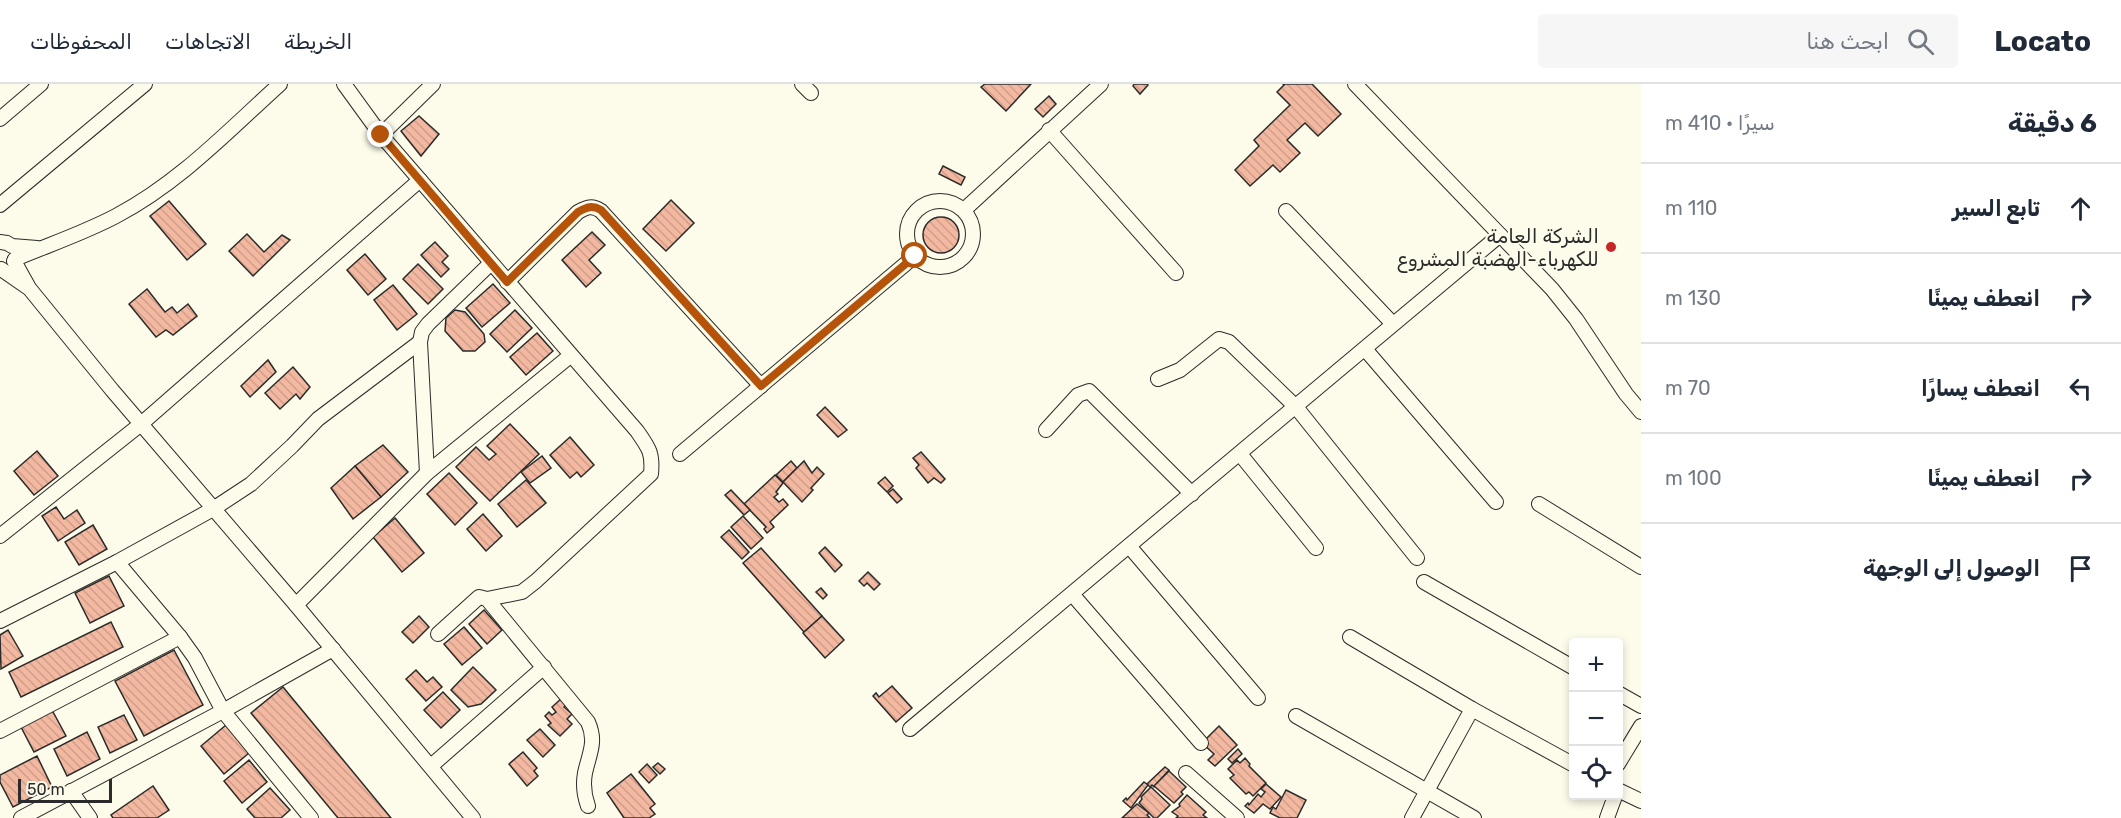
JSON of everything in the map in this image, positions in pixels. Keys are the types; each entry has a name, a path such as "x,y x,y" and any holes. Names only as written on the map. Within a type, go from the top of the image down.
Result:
{"street":[{"path":"0,119 41,84"},
{"path":"0,205 145,84"},
{"path":"7,249 39,249 116,216 157,191 197,160 280,84"},
{"path":"344,84 381,135 637,431 650,450 652,460 651,474 522,592 487,599 479,597 438,634"},
{"path":"381,135 433,84"},
{"path":"964,210 1101,84"},
{"path":"1355,84 1564,304 1641,412"},
{"path":"1049,130 1176,273"},
{"path":"0,536 141,424 420,180"},
{"path":"935,200 955,204 964,210 970,218 973,239 970,249 963,258 944,267 933,267 923,263 915,256 909,247 907,227 917,209 935,200"},
{"path":"507,282 578,212 587,207 595,207 601,210 761,386"},
{"path":"1286,211 1393,324"},
{"path":"910,729 1500,236"},
{"path":"1,269 6,268 7,249"},
{"path":"7,249 29,288 473,818"},
{"path":"680,454 915,256"},
{"path":"427,473 420,342 422,332 491,262"},
{"path":"1,269 29,288"},
{"path":"1158,379 1180,370 1219,339 1229,342 1296,407 1417,558"},
{"path":"0,621 117,562 213,509 250,484 318,419 420,342"},
{"path":"1365,349 1496,502"},
{"path":"296,605 427,473 570,356"},
{"path":"1046,430 1078,395 1089,391 1192,494"},
{"path":"1240,454 1316,548"},
{"path":"1539,504 1641,567"},
{"path":"1129,546 1258,698"},
{"path":"117,562 195,658 223,711 311,818"},
{"path":"1424,582 1569,665"},
{"path":"1072,594 1201,743"},
{"path":"487,599 544,667 592,731 593,741 585,775 584,794 588,806"},
{"path":"0,731 180,637"},
{"path":"1350,637 1472,709 1569,762"},
{"path":"21,818 223,711 333,649"},
{"path":"431,766 544,667"},
{"path":"1623,696 1641,706"},
{"path":"1412,818 1472,709"},
{"path":"1296,716 1474,818"},
{"path":"1623,756 1641,726"},
{"path":"1186,772 1237,818"},
{"path":"71,791 90,818"},
{"path":"1623,792 1641,801"},
{"path":"1607,818 1613,800"}],"building":[{"path":"985,84 1031,84 1006,111 981,87"},
{"path":"1134,84 1148,85 1140,94 1133,86"},
{"path":"1283,84 1312,84 1341,114 1318,136 1305,123 1287,140 1300,153 1280,172 1273,165 1250,186 1235,170 1259,146 1254,140 1290,105 1277,92"},
{"path":"1049,96 1056,104 1043,117 1035,109"},
{"path":"419,116 439,134 421,156 401,131"},
{"path":"943,166 965,177 961,185 939,174"},
{"path":"671,200 694,223 666,251 643,229"},
{"path":"169,201 206,244 187,260 150,216"},
{"path":"941,217 954,222 959,235 954,248 941,253 928,248 923,235 928,222"},
{"path":"592,232 605,245 589,260 601,273 586,287 562,260"},
{"path":"247,234 264,252 282,235 290,240 253,276 229,251"},
{"path":"435,242 448,256 442,262 449,269 441,277 421,255"},
{"path":"365,254 386,279 368,295 347,270"},
{"path":"418,264 443,289 428,304 403,279"},
{"path":"493,284 510,303 482,327 466,308"},
{"path":"393,285 417,314 397,330 374,300"},
{"path":"147,289 165,312 172,307 177,313 188,304 197,316 173,335 166,330 156,337 129,304"},
{"path":"455,310 465,312 484,334 485,342 475,351 463,351 445,331 446,318"},
{"path":"515,310 532,328 507,352 490,334"},
{"path":"537,333 553,351 526,375 510,357"},
{"path":"268,360 276,372 250,397 241,386"},
{"path":"293,367 310,387 300,399 296,394 280,409 265,393"},
{"path":"825,407 847,430 838,437 817,415"},
{"path":"510,424 539,454 490,501 456,467 476,447 489,460 496,454 487,446"},
{"path":"570,437 594,465 581,477 577,472 570,478 550,455"},
{"path":"383,445 408,472 381,497 355,466"},
{"path":"37,451 58,476 34,495 14,471"},
{"path":"921,452 945,479 941,483 934,478 928,483 916,468 919,465 913,458"},
{"path":"542,456 551,468 530,483 521,472"},
{"path":"791,461 797,468 783,482 776,475"},
{"path":"804,461 812,473 817,467 824,474 802,502 783,482"},
{"path":"355,466 381,497 353,519 331,488"},
{"path":"449,473 477,503 455,525 427,494"},
{"path":"775,475 783,483 774,497 779,502 783,499 788,505 770,522 774,527 767,533 764,529 766,527 744,504"},
{"path":"885,477 893,486 887,492 878,483"},
{"path":"526,480 546,503 517,527 498,504"},
{"path":"893,489 902,499 897,503 888,493"},
{"path":"731,490 750,510 744,515 725,495"},
{"path":"56,507 64,519 77,510 85,523 58,541 42,516"},
{"path":"483,514 502,536 486,551 467,529"},
{"path":"743,516 763,538 751,549 731,527"},
{"path":"395,518 424,553 402,572 373,537"},
{"path":"93,525 107,549 79,565 65,542"},
{"path":"729,530 749,552 742,559 721,537"},
{"path":"825,547 842,565 835,572 819,553"},
{"path":"761,548 822,616 804,632 743,563"},
{"path":"868,572 880,584 874,590 867,583 864,586 859,581"},
{"path":"109,576 124,606 90,623 75,593"},
{"path":"821,588 827,595 823,599 816,592"},
{"path":"484,610 502,630 487,644 469,624"},
{"path":"419,616 429,627 413,643 402,632"},
{"path":"822,616 844,640 825,658 803,633"},
{"path":"111,622 123,647 21,697 9,672"},
{"path":"464,627 482,648 462,665 444,644"},
{"path":"8,630 23,656 1,669 0,635"},
{"path":"174,650 203,705 144,736 115,681"},
{"path":"473,667 496,690 481,704 468,707 451,690"},
{"path":"416,670 427,682 433,677 442,687 426,701 406,679"},
{"path":"892,686 912,708 896,722 873,696 876,693 879,697"},
{"path":"283,687 391,818 338,818 251,713"},
{"path":"443,692 460,710 441,728 424,710"},
{"path":"563,697 568,703 564,707 572,714 567,719 572,724 560,736 548,725 551,723 545,716 549,712 552,715 556,712 552,707"},
{"path":"52,710 66,736 34,752 21,727"},
{"path":"124,715 137,740 110,753 98,727"},
{"path":"226,725 249,753 224,774 201,746"},
{"path":"1219,726 1237,745 1215,766 1208,760 1214,754 1202,743"},
{"path":"540,729 555,745 543,757 527,740"},
{"path":"87,732 100,759 67,776 54,749"},
{"path":"1238,749 1242,754 1232,763 1228,759"},
{"path":"523,752 537,768 534,771 538,776 527,786 509,764"},
{"path":"37,756 52,787 13,807 0,782 0,775"},
{"path":"1245,758 1249,766 1266,783 1253,796 1249,792 1246,794 1230,778 1234,775 1228,769 1237,760 1240,763"},
{"path":"249,760 267,782 242,803 224,781"},
{"path":"658,763 665,769 660,774 653,767"},
{"path":"647,764 657,775 649,783 639,772"},
{"path":"1165,767 1169,770 1154,787 1152,785 1150,787 1147,784"},
{"path":"1169,771 1186,787 1174,803 1154,786"},
{"path":"631,774 655,804 650,808 655,814 649,818 624,818 607,793"},
{"path":"1144,782 1148,785 1131,808 1123,801 1126,798 1127,800"},
{"path":"1266,784 1281,797 1270,809 1263,804 1254,813 1245,806 1248,803 1249,805 1258,794 1261,797 1265,792 1261,789"},
{"path":"153,786 169,810 157,818 113,818 111,815"},
{"path":"1151,787 1170,805 1157,818 1154,818 1139,803 1141,797"},
{"path":"270,788 290,810 281,818 255,818 247,809"},
{"path":"1286,790 1306,800 1297,818 1280,818 1270,813 1273,807 1276,809"},
{"path":"1187,795 1206,812 1203,815 1207,818 1176,818 1178,816 1172,812 1180,806 1179,804"},
{"path":"1137,804 1149,813 1147,815 1150,818 1122,818"}],"place":[{"name":"الشركة العامة للكهرباء-الهضبة المشروع","path":"1611,247"}],"route":[{"path":"381,135 507,282 578,212 587,207 601,210 761,386 915,256"}]}
